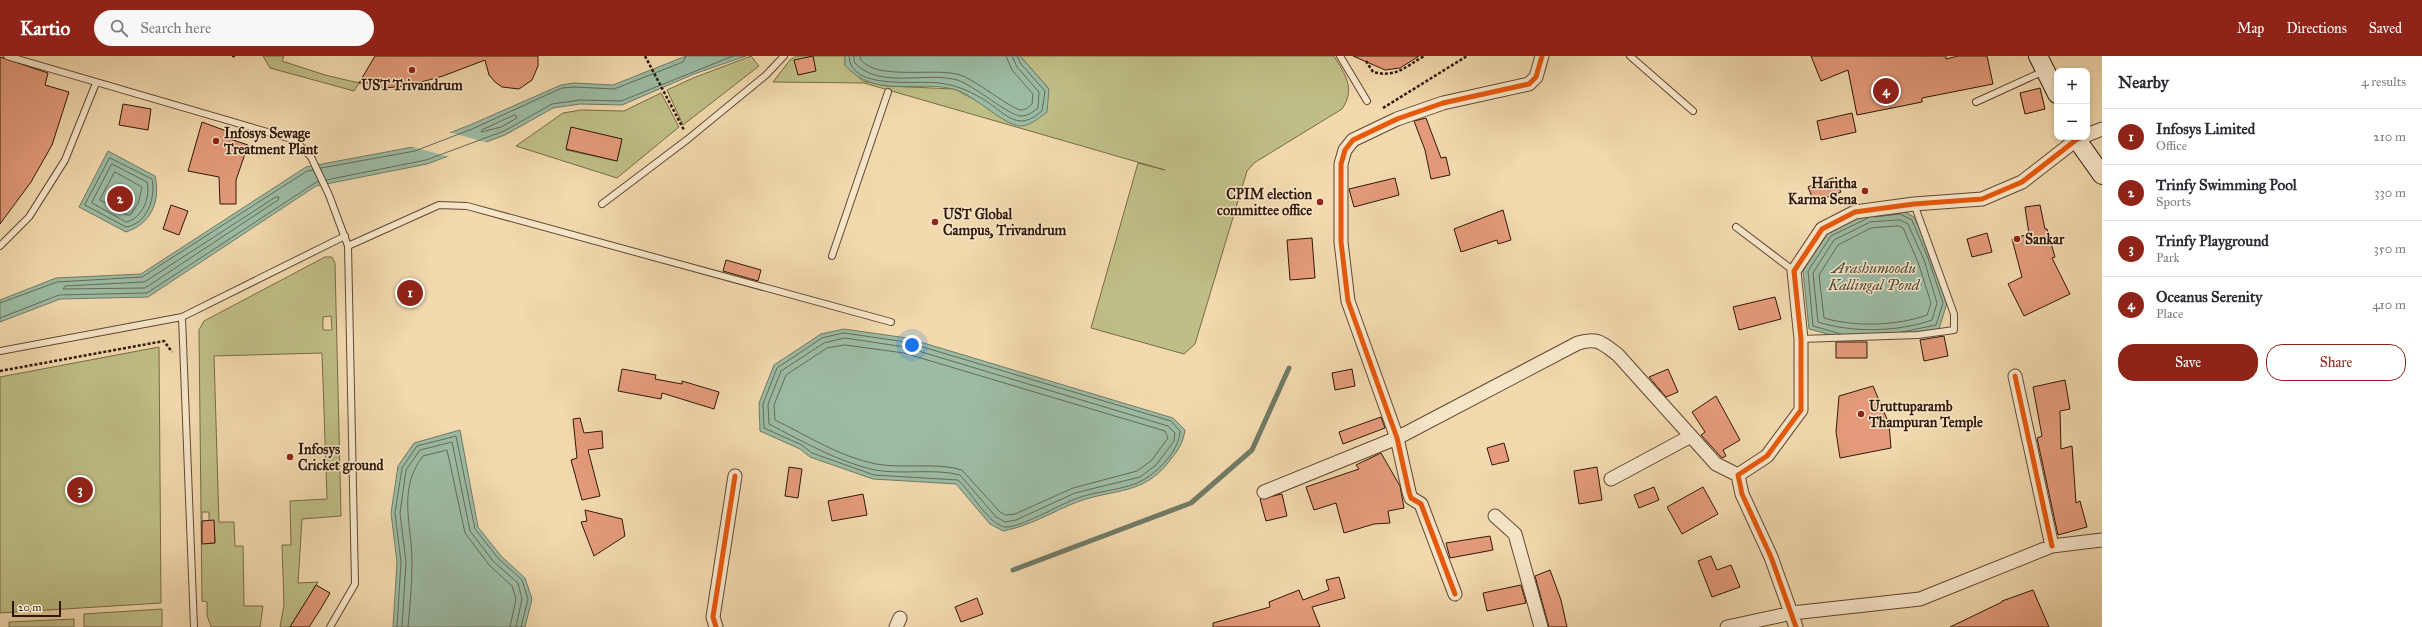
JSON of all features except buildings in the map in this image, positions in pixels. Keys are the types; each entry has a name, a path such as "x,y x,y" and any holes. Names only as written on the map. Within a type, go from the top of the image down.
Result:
{"main road":[{"path":"2041,63 2054,88"},
{"path":"2082,140 2102,176"}],"street":[{"path":"1455,594 1421,504 1411,498 1397,438 1348,301 1341,242 1341,164 1345,150 1353,140 1397,119 1443,103 1529,84 1536,77 1542,56"},
{"path":"2090,133 2102,129"},
{"path":"1738,474 1767,456 1801,410 1801,339 1794,271 1822,229 1855,212 1914,204 1982,199 2022,182 2076,140"},
{"path":"1264,492 1397,438 1578,343 1589,340 1600,341 1618,355 1716,464 1738,474"},
{"path":"2015,376 2052,546"},
{"path":"1611,479 1691,436"},
{"path":"1738,474 1742,494 1771,557 1796,627"},
{"path":"716,627 713,617 735,476"},
{"path":"1495,516 1515,534 1541,627"},
{"path":"1727,627 1792,613 1920,598 2052,546 2102,540"}],"lane":[{"path":"7,56 295,140 310,157 329,195 348,246 355,584 330,627"},
{"path":"602,204 688,139 766,75 784,56"},
{"path":"1340,56 1367,101"},
{"path":"1630,56 1693,111"},
{"path":"1976,102 2041,63"},
{"path":"0,246 29,216 65,160 96,83"},
{"path":"832,256 888,92"},
{"path":"1801,339 1918,335 1954,330 1954,314 1914,204"},
{"path":"348,246 439,205 467,206 891,322"},
{"path":"1736,227 1794,271"},
{"path":"0,351 182,318 345,236"},
{"path":"182,318 194,627"}],"path":[{"path":"645,56 688,139"},
{"path":"1366,61 1373,72 1386,75 1397,72 1424,56"},
{"path":"1378,111 1467,56"},
{"path":"0,371 164,342 174,354"}],"shaded area":[{"path":"263,56 284,56 282,61 325,75 359,83 354,91 270,68"},
{"path":"751,56 759,66 683,125 667,90 693,78"},
{"path":"796,56 845,56 845,65 863,81 886,86 955,89 986,106 1006,120 1049,89 1020,56 1334,56 1345,75 1349,88 1346,102 1342,109 1254,163 1247,171 1195,344 1184,354 1091,328 1138,163 1165,170 864,83 773,82 790,60"},
{"path":"661,93 679,127 617,178 516,146 563,113 581,110 624,111","holes":["571,128 622,139 617,161 566,150"]},
{"path":"325,257 332,257 335,263 341,516 302,519 298,583 318,582 290,627 280,627 284,605 282,545 291,545 290,501 327,499 322,353 214,356 219,522 234,522 235,546 243,546 244,606 263,606 260,627 211,627 207,615 207,602 202,601 199,330 204,321","holes":["331,316 332,330 323,330 323,317","202,512 209,512 209,521 214,521 215,543 202,543"]},
{"path":"159,347 161,603 0,613 0,377"},
{"path":"162,609 162,627 84,627 84,614"},
{"path":"74,619 74,627 9,627 9,622"}],"water":[{"path":"686,56 746,56 694,74 622,105 580,104 553,108 505,135 427,164 316,186 148,297 60,299 0,322 0,300 56,278 141,274 306,167 413,147 470,125 561,85 574,83 613,85"},
{"path":"845,56 1020,56 1049,89 1047,112 1027,125 1020,126 1004,120 970,97 953,89 925,86 882,85 869,82 856,75 845,65"},
{"path":"108,151 155,176 157,185 155,203 148,217 135,228 126,232 79,207"},
{"name":"Arashumoodu Kallingal Pond","path":"1901,210 1914,217 1932,256 1947,303 1939,329 1895,337 1843,338 1809,329 1803,271 1828,233 1867,214"},
{"path":"844,329 907,338 1173,418 1185,430 1183,439 1176,452 1161,471 1139,485 1077,502 1022,526 1003,531 990,524 956,484 873,479 810,457 800,449 760,431 759,403 774,365 821,334"},
{"path":"460,430 478,527 501,556 525,578 532,599 525,627 393,627 397,562 391,513 398,466 414,443"}],"pier":[{"path":"448,132 489,143 450,157 409,146"}],"waterway":[{"path":"1013,570 1191,503 1252,450 1289,368"}],"cycle path":[{"path":"1455,594 1421,504 1411,498 1397,438 1348,301 1341,242 1341,164 1345,150 1353,140 1397,119 1443,103 1529,84 1536,77 1542,56"},
{"path":"1796,627 1771,557 1742,494 1738,475 1767,456 1801,410 1801,339 1794,271 1822,229 1855,212 1914,204 1982,199 2022,182 2076,140"},
{"path":"2015,376 2052,546"},
{"path":"716,627 713,617 735,476"}],"place":[{"name":"UST Trivandrum","path":"412,70"},
{"name":"Oceanus Serenity","path":"1886,91"},
{"name":"Infosys Sewage Treatment Plant","path":"216,141"},
{"name":"Haritha Karma Sena","path":"1865,191"},
{"name":"Trinfy Swimming Pool","path":"120,199"},
{"name":"CPIM election committee office","path":"1320,202"},
{"name":"UST Global Campus, Trivandrum","path":"935,222"},
{"name":"Sankar","path":"2017,239"},
{"name":"Infosys Limited","path":"410,293"},
{"name":"Uruttuparamb Thampuran Temple","path":"1861,414"},
{"name":"Infosys Cricket ground","path":"290,457"},
{"name":"Trinfy Playground","path":"80,490"}]}
